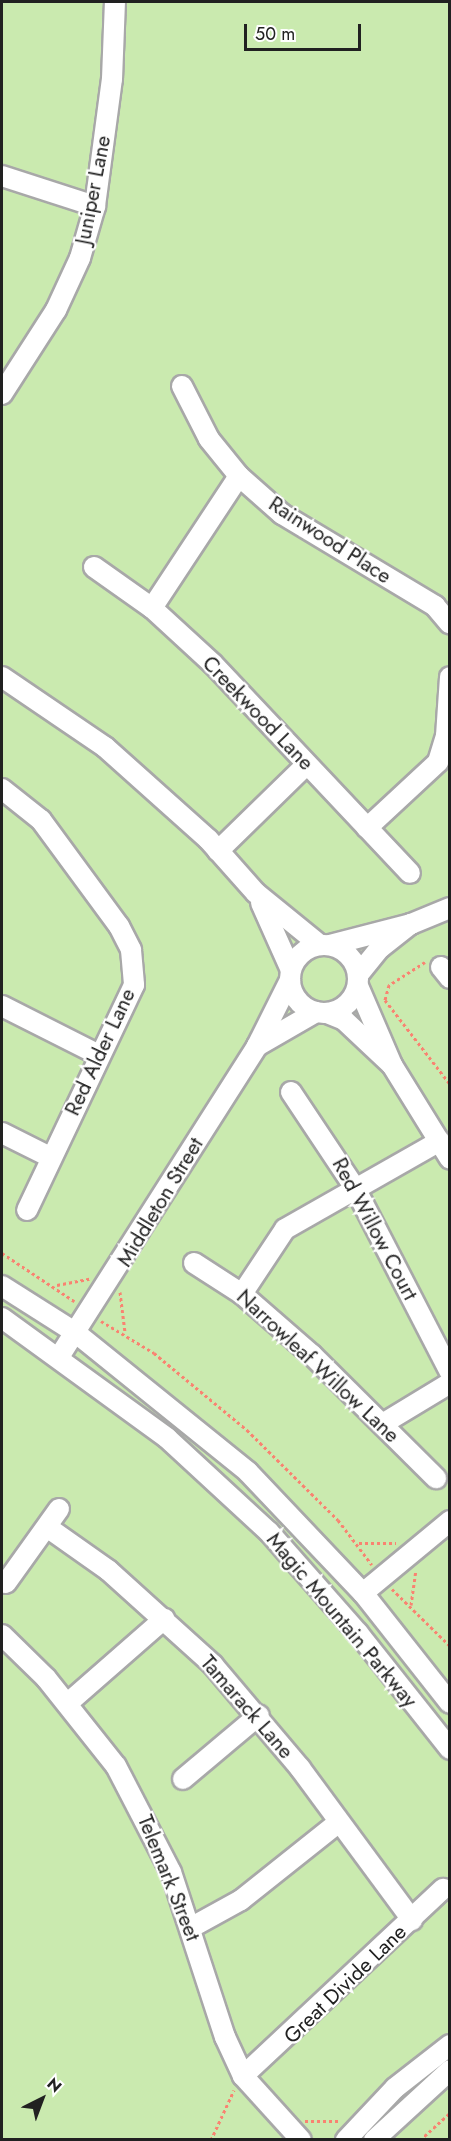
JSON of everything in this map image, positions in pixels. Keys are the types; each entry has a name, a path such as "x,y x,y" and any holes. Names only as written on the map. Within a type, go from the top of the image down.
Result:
{"street":[{"name":"Juniper Lane","path":"2,394 56,310 80,258 95,206 112,79 115,2"},
{"path":"2,176 95,206"},
{"name":"Rainwood Place","path":"182,386 209,439 239,476 282,514 435,606 450,624"},
{"path":"152,608 239,476"},
{"name":"Creekwood Lane","path":"94,567 152,608 307,764 410,873"},
{"path":"2,677 105,747 218,850 256,893 325,945 349,955 392,1065 450,1159"},
{"path":"367,828 438,762 446,736 450,677"},
{"path":"218,850 307,764"},
{"name":"Red Alder Lane","path":"3,793 41,820 131,950 134,985 50,1157 27,1210"},
{"path":"256,893 291,975 298,1000 344,1020 392,1065"},
{"path":"291,975 303,952 411,924 450,908"},
{"path":"322,1012 347,1004 358,980 380,948 411,924"},
{"name":"Middleton Street","path":"59,1357 257,1046 291,975"},
{"path":"2,1006 99,1055"},
{"name":"Middleton Street","path":"257,1046 322,1012"},
{"name":"Red Willow Court","path":"291,1092 355,1188 450,1372"},
{"path":"2,1133 50,1157"},
{"path":"242,1294 285,1230 440,1141"},
{"name":"Narrowleaf Willow Lane","path":"194,1263 242,1294 384,1423 435,1478"},
{"name":"Magic Mountain Parkway","path":"2,1287 76,1333 248,1472 363,1593 450,1704"},
{"name":"Magic Mountain Parkway","path":"2,1318 59,1357 167,1438 269,1532 358,1633 450,1749"},
{"path":"384,1423 450,1383"},
{"path":"6,1583 59,1509"},
{"path":"363,1593 450,1521"},
{"name":"Tamarack Lane","path":"47,1527 164,1619 259,1715 412,1920"},
{"path":"68,1703 164,1619"},
{"name":"Telemark Street","path":"2,1635 68,1703 145,1815 192,1927 225,2037 243,2076 302,2139"},
{"path":"183,1779 259,1715"},
{"path":"192,1927 241,1900 339,1822"},
{"name":"Great Divide Lane","path":"243,2076 443,1889"},
{"path":"346,2139 395,2088 450,2045"},
{"path":"374,2139 450,2070"}],"path":[{"path":"441,968 384,994 450,1084"},
{"path":"2,1252 56,1285 73,1300"},
{"path":"56,1285 88,1280"},
{"path":"123,1310 125,1332"},
{"path":"104,1323 125,1332 240,1424 359,1543 371,1564"},
{"path":"359,1543 387,1545"},
{"path":"411,1605 415,1575"},
{"path":"392,1589 411,1605 450,1646"},
{"path":"211,2139 224,2104 243,2076"},
{"path":"420,2139 450,2113"}],"green space":[{"path":"2,2 449,2 449,2139 2,2139"}]}
